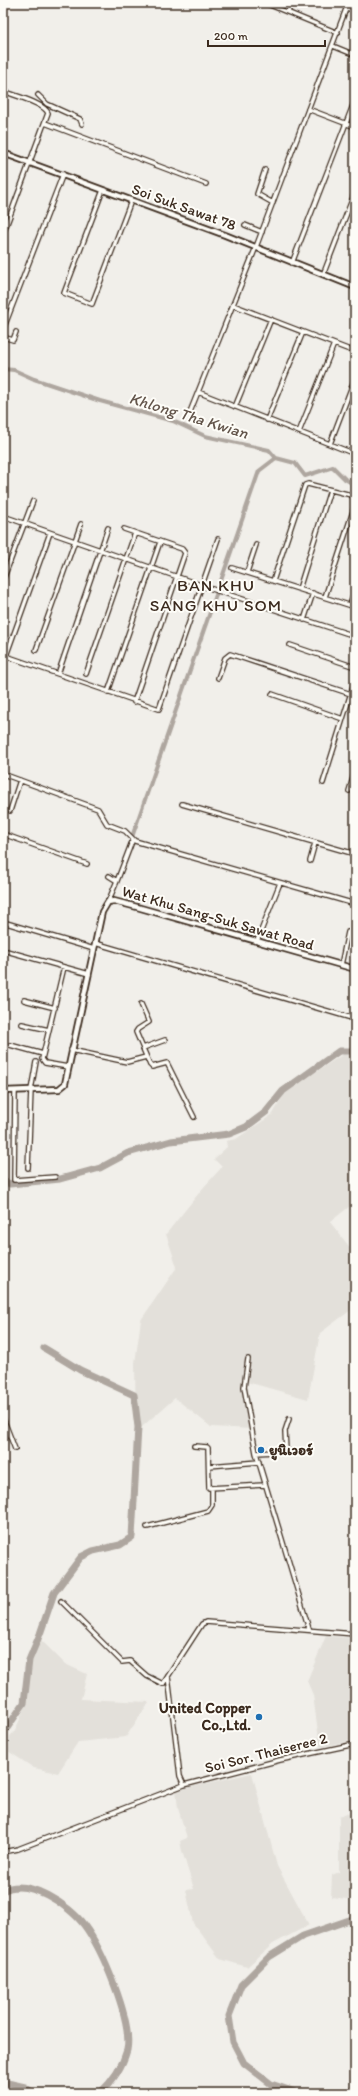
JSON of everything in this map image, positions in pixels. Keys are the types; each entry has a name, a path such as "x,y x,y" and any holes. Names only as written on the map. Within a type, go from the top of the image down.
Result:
{"street":[{"path":"265,3 338,33"},
{"path":"288,12 292,3"},
{"path":"190,412 262,232 338,33 347,8 345,3"},
{"path":"347,8 355,8"},
{"path":"333,46 355,55"},
{"path":"3,91 25,99 48,111"},
{"path":"38,94 43,102 80,119 82,124"},
{"path":"292,263 355,100"},
{"path":"5,229 45,123 48,111 52,106"},
{"path":"308,109 355,127"},
{"path":"45,123 206,184"},
{"name":"Soi Suk Sawat 78","path":"4,153 256,247 292,263 355,287"},
{"path":"265,170 257,194 273,203"},
{"path":"3,330 63,174"},
{"path":"103,190 64,293 92,304 131,200"},
{"path":"323,275 355,192"},
{"path":"246,225 262,232"},
{"path":"233,305 355,352"},
{"path":"235,406 271,319"},
{"path":"3,337 13,340 16,332"},
{"path":"267,420 303,332"},
{"path":"299,432 334,344"},
{"path":"330,444 355,378"},
{"path":"198,392 355,454"},
{"path":"273,581 305,485 355,496"},
{"path":"299,589 330,490"},
{"path":"3,580 33,500"},
{"path":"325,597 355,505"},
{"path":"3,516 202,586 355,636"},
{"path":"36,650 81,524"},
{"path":"58,674 108,528"},
{"path":"124,529 184,552 177,577 134,702"},
{"path":"50,533 4,656 156,710 159,709 218,539"},
{"path":"86,674 135,533"},
{"path":"108,692 160,542"},
{"path":"247,572 256,545"},
{"path":"232,568 355,607"},
{"path":"350,605 355,590"},
{"path":"304,620 314,593"},
{"path":"290,644 355,666"},
{"path":"218,678 225,658 230,654 351,694"},
{"path":"323,783 355,680"},
{"path":"272,694 343,719"},
{"path":"349,791 355,771"},
{"path":"3,774 98,809 107,824 127,832 133,839 354,904 355,897"},
{"path":"10,811 20,780"},
{"path":"182,804 355,854"},
{"path":"3,834 87,864"},
{"path":"108,902 133,839"},
{"path":"310,861 315,843"},
{"path":"109,876 117,881"},
{"path":"257,941 280,883"},
{"name":"Wat Khu Sang-Suk Sawat Road","path":"3,1091 61,1088 65,1084 71,1050 102,912 108,902 114,901 355,969"},
{"path":"3,922 94,949"},
{"path":"341,965 348,932"},
{"path":"95,943 355,1019"},
{"path":"3,950 89,974"},
{"path":"64,967 43,1054 44,1062 68,1067"},
{"path":"24,1000 55,1008"},
{"path":"141,1004 149,1022 136,1031 146,1057 152,1067 164,1062 167,1063 194,1116"},
{"path":"22,1024 49,1030"},
{"path":"142,1048 165,1040"},
{"path":"10,1045 43,1054"},
{"path":"71,1050 127,1062 146,1057"},
{"path":"28,1168 31,1090 36,1062"},
{"path":"14,1091 14,1180 55,1177"},
{"path":"248,1359 244,1387 256,1453 309,1630"},
{"path":"3,1418 15,1449"},
{"path":"286,1451 285,1431 289,1419"},
{"path":"147,1527 208,1511 212,1505 212,1489 209,1488 207,1447 194,1446"},
{"path":"256,1453 293,1451"},
{"path":"209,1466 259,1462"},
{"path":"212,1489 265,1484"},
{"path":"61,1601 122,1662 130,1661 147,1676 163,1684 202,1624 206,1622 355,1634"},
{"path":"168,1676 179,1768 184,1785"},
{"name":"Soi Sor. Thaiseree 2","path":"3,1852 18,1849 184,1785 280,1760 355,1744"}],"shaded area":[{"path":"345,1053 355,1053 355,1202 330,1222 355,1254 355,1307 320,1333 308,1399 247,1382 253,1429 211,1427 175,1398 136,1432 135,1363 141,1320 177,1267 166,1234 222,1167 214,1159 227,1147 226,1141 236,1139 273,1114 285,1092"},
{"path":"326,1636 355,1638 355,1740 320,1747 313,1695 307,1681"},
{"path":"38,1637 65,1664 87,1674 81,1699 149,1702 126,1737 78,1742 58,1773 34,1768 8,1751 10,1736 15,1731 29,1697 29,1670"},
{"path":"252,1773 277,1866 309,1925 273,1944 247,1967 220,1959 193,1923 186,1890 194,1889 180,1841 187,1838 178,1808 176,1790"},
{"path":"355,1811 355,1900 331,1897 332,1875 339,1872 339,1817"}],"waterway":[{"name":"Khlong Tha Kwian","path":"3,369 14,370 34,379 100,401 173,421 205,436 269,450 276,458 295,463 305,476 333,467 345,479 355,485"},
{"path":"132,837 259,471 276,458"},
{"path":"3,1181 10,1184 60,1179 100,1168 128,1153 171,1141 229,1134 246,1127 266,1112 283,1091 339,1051 355,1051"},
{"path":"3,1734 24,1703 29,1660 40,1634 54,1593 81,1557 93,1551 120,1545 132,1537 138,1427 134,1395 80,1370 44,1348"},
{"path":"3,1891 13,1888 36,1890 69,1909 84,1925 107,1967 121,2004 128,2037 127,2050 120,2068 113,2079 100,2093"},
{"path":"298,2093 271,2084 244,2063 233,2042 229,2016 241,1985 269,1957 303,1936 355,1918"},
{"path":"3,2082 25,2087 33,2093"},
{"path":"347,2093 355,2092"}],"place":[{"name":"ยูนิเวอร์","path":"261,1450"},
{"name":"United Copper Co.,Ltd.","path":"259,1717"}],"district":[{"name":"BAN KHU SANG KHU SOM","path":"216,595"}]}
